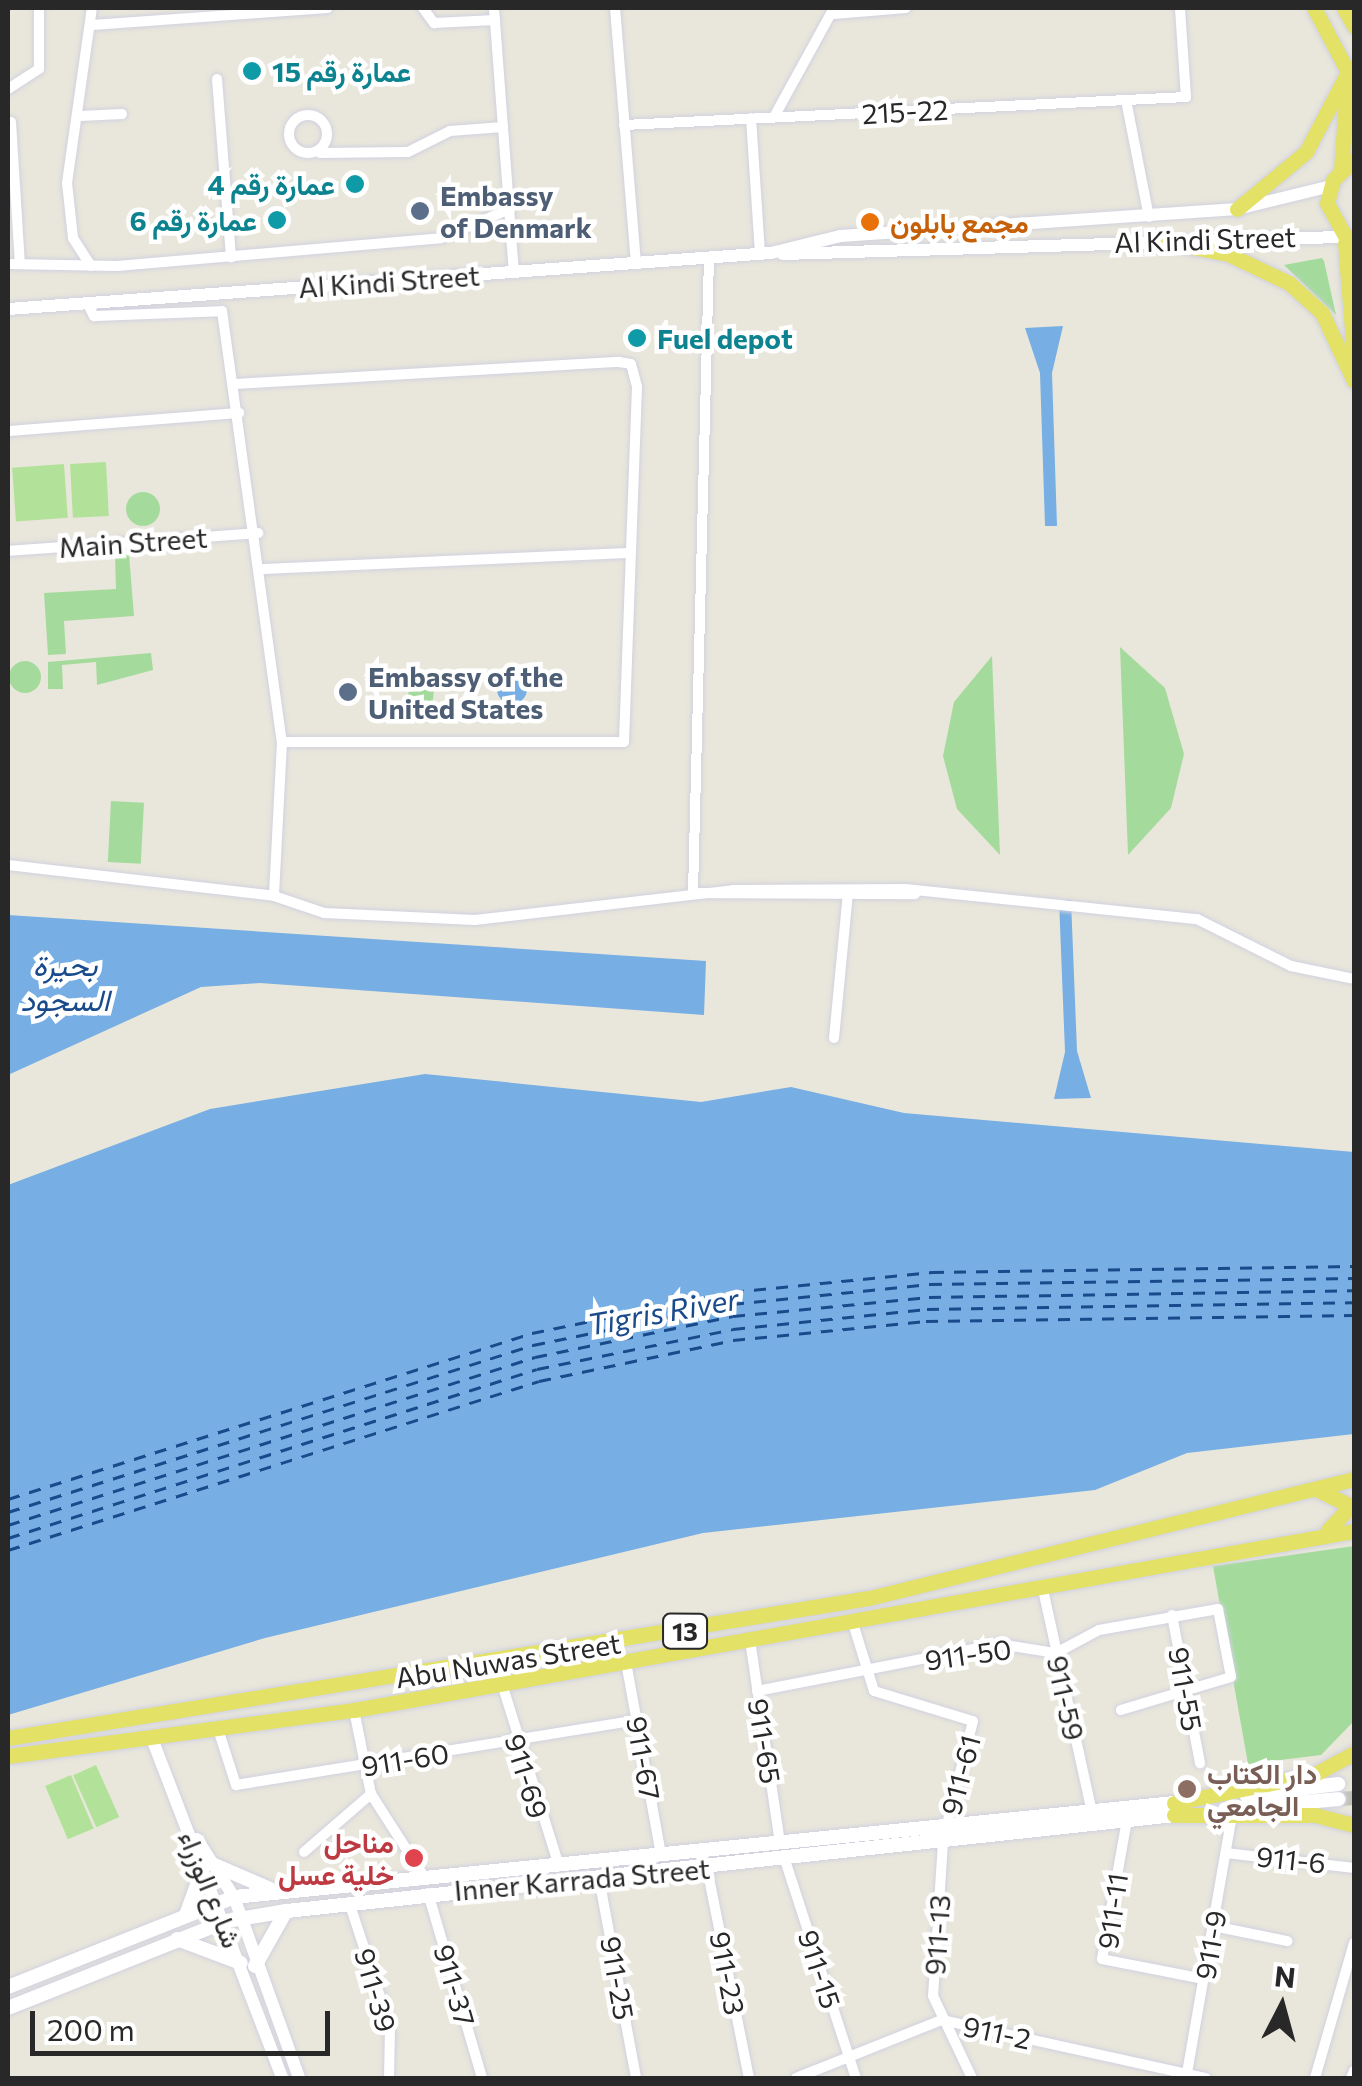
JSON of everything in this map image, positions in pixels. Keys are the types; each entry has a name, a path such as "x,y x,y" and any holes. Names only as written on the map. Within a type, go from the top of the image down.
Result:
{"main road":[{"path":"1314,8 1348,72 1348,165 1330,186 1328,212 1347,243 1354,355"},
{"path":"1344,8 1354,26"},
{"path":"1237,209 1306,152 1348,72"},
{"path":"1152,238 1228,254 1289,283 1322,313 1354,381"},
{"name":"Abu Nuwas Street","path":"8,1738 868,1598 1243,1500 1354,1479"},
{"path":"1243,1500 1326,1490 1348,1499 1351,1514 1334,1529 1285,1538"},
{"name":"Abu Nuwas Street","path":"8,1756 354,1710 750,1640 1285,1538 1354,1530"},
{"path":"1174,1809 1315,1774 1354,1753"},
{"path":"1174,1809 1339,1791"},
{"path":"1174,1809 1232,1816 1316,1814 1354,1825"},
{"name":"Inner Karrada Street","path":"8,1987 234,1897 276,1891 600,1878 708,1868 785,1860 1092,1812 1174,1809"},
{"name":"Inner Karrada Street","path":"8,2008 176,1939 233,1920 350,1902 426,1885 559,1866 780,1843 1127,1820 1174,1809"},
{"path":"186,1914 207,1868 276,1891"},
{"path":"176,1939 248,1964 287,1910"}],"street":[{"path":"8,89 38,69 39,8"},
{"path":"92,8 68,203 77,249 92,266"},
{"path":"92,24 327,8"},
{"path":"423,8 434,23 494,14 514,272"},
{"path":"614,8 636,264"},
{"path":"774,117 834,11 906,8"},
{"name":"215-22","path":"624,125 1186,96 1180,8"},
{"path":"217,80 231,256"},
{"path":"1126,100 1149,216"},
{"path":"320,153 319,117 297,112 295,148 320,153 408,152 450,131 503,127"},
{"path":"80,116 122,114"},
{"path":"751,118 765,253"},
{"path":"11,122 14,264 92,266 440,238 510,209"},
{"name":"Al Kindi Street","path":"8,309 765,253 923,231 1237,209 1330,186"},
{"path":"923,231 925,251"},
{"name":"Al Kindi Street","path":"765,253 925,251 1152,238 1347,243"},
{"path":"693,893 709,258"},
{"path":"87,303 94,316 222,311 258,533 282,742 274,896"},
{"path":"234,384 631,364 638,386 628,552 624,742 282,742"},
{"path":"8,431 239,413"},
{"name":"Main Street","path":"8,551 258,533"},
{"path":"263,569 628,552"},
{"path":"8,865 274,896 324,914 475,920 693,893 915,894 1196,919 1292,966 1354,979"},
{"path":"834,1038 849,891"},
{"name":"911-59","path":"1042,1584 1092,1812"},
{"path":"1056,1652 1099,1630 1172,1614 1218,1609 1232,1677 1186,1686 1121,1710"},
{"name":"911-55","path":"1172,1614 1200,1763"},
{"path":"852,1620 864,1672"},
{"name":"911-65","path":"750,1640 780,1843"},
{"name":"911-50","path":"757,1690 998,1644 1056,1652"},
{"name":"911-67","path":"626,1662 662,1855"},
{"name":"911-61","path":"864,1672 874,1690 973,1721 944,1835"},
{"name":"911-69","path":"502,1684 514,1742 559,1866"},
{"name":"911-37","path":"354,1710 371,1794 426,1885 482,2078"},
{"name":"911-60","path":"218,1729 232,1785 636,1720"},
{"name":"شارع الوزراء","path":"151,1736 179,1810 207,1868 216,1902 233,1920"},
{"path":"304,1852 371,1794"},
{"name":"911-9","path":"1188,2073 1232,1816"},
{"name":"911-11","path":"1127,1820 1102,1960 1204,1979"},
{"name":"911-13","path":"944,1835 933,1996 972,2078"},
{"name":"911-6","path":"1226,1853 1354,1868"},
{"name":"911-15","path":"785,1860 856,2078"},
{"name":"شارع الوزراء","path":"207,1868 234,1897 233,1920 282,2078"},
{"name":"911-23","path":"708,1868 749,2078"},
{"name":"911-25","path":"600,1878 636,2078"},
{"name":"911-39","path":"350,1902 390,2027 390,2078"},
{"path":"1213,1926 1287,1941"},
{"path":"1315,2078 1354,1943"},
{"name":"شارع الوزراء","path":"248,1964 299,2078"},
{"name":"911-2","path":"796,2078 942,2020 1206,2078"},
{"path":"1351,2078 1354,2070"}],"green space":[{"path":"1322,258 1324,261 1336,315 1284,265"},
{"path":"106,462 109,516 73,518 70,464"},
{"path":"64,464 68,518 16,521 12,468"},
{"path":"143,492 155,497 160,509 155,521 143,526 131,521 126,509 131,497"},
{"path":"129,554 134,616 64,621 66,654 48,655 44,593 116,589 115,555"},
{"path":"1120,647 1165,688 1184,754 1171,808 1128,855"},
{"path":"151,653 153,670 97,685 96,662 62,665 63,689 48,689 48,662"},
{"path":"992,656 1000,855 957,809 943,756 954,702"},
{"path":"25,661 36,666 41,677 36,688 25,693 14,688 9,677 14,666"},
{"path":"409,679 434,691 430,723 407,723"},
{"path":"111,801 144,803 141,864 108,862"},
{"path":"1354,1546 1354,1721 1321,1755 1248,1764 1213,1566"},
{"path":"96,1765 119,1817 96,1827 73,1775"},
{"path":"71,1775 94,1828 68,1839 45,1786"}],"water":[{"path":"1063,326 1052,373 1057,526 1045,526 1040,373 1025,328"},
{"path":"512,674 526,683 527,689 518,703 512,704 498,695 497,689 506,675"},
{"path":"1059,900 1071,900 1077,1051 1091,1098 1054,1099 1065,1052"},
{"name":"بحيرة السجود","path":"8,915 706,961 704,1015 260,983 201,987 8,1075"},
{"name":"Tigris River","path":"425,1074 701,1102 791,1087 904,1113 1354,1152 1354,1434 1187,1453 1095,1490 703,1533 265,1638 8,1715 8,1185 210,1109"}],"ferry route":[{"path":"8,1499 532,1333 732,1292 932,1272 1354,1266"},
{"path":"8,1512 533,1345 732,1304 930,1284 1354,1278"},
{"path":"8,1525 535,1357 733,1316 929,1297 1354,1290"},
{"path":"8,1538 537,1369 733,1329 927,1309 1354,1302"},
{"path":"8,1550 539,1381 733,1340 926,1321 1354,1315"}],"tunnel":[{"path":"1339,1799 1354,1798"}],"place":[{"name":"عمارة رقم 15","path":"252,71"},
{"name":"عمارة رقم 4","path":"355,184"},
{"name":"Embassy of Denmark","path":"420,211"},
{"name":"عمارة رقم 6","path":"277,220"},
{"name":"مجمع بابلون","path":"870,222"},
{"name":"Fuel depot","path":"637,338"},
{"name":"Embassy of the United States","path":"348,692"},
{"name":"دار الكتاب الجامعي","path":"1187,1789"},
{"name":"مناحل خلية عسل","path":"414,1858"}]}
